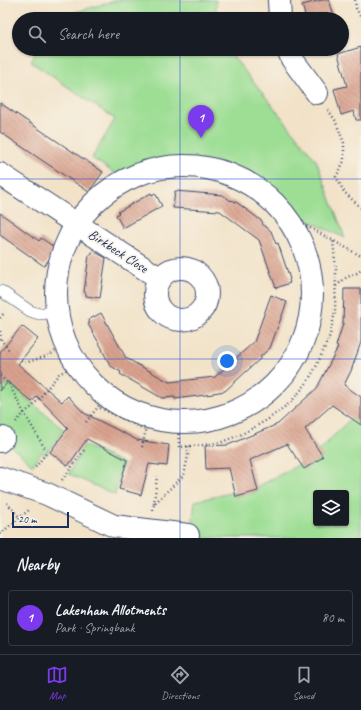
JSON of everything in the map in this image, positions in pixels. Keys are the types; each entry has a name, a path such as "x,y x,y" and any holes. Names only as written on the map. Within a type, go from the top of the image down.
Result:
{"street":[{"path":"279,0 280,12"},
{"path":"291,56 317,93"},
{"path":"194,167 224,173 252,186 274,203 291,224 303,248 310,273 312,302 307,331 294,359 279,380 257,399 237,410 211,419 189,422 160,420 148,424 129,410 102,401 92,383 77,364 66,344 57,312 56,304 58,273 66,244 76,224 97,200 114,187 140,174 165,168 194,167"},
{"name":"Birkbeck Close","path":"0,174 159,278"},
{"path":"0,478 47,494 114,526 188,535"}],"lane":[{"path":"1,291 30,311 39,314 57,312"}],"path":[{"path":"355,0 356,8 361,18"},
{"path":"317,93 334,120 344,143 344,161 336,177 344,192 361,208"},
{"path":"291,224 303,224 361,256"},
{"path":"178,422 179,447 204,446 222,442 242,434 267,420 291,402 306,384 316,367 330,335 335,312 336,286 333,241"},
{"path":"336,286 361,270"},
{"path":"0,331 1,340 10,351"},
{"path":"21,360 28,362 50,355 66,344"},
{"path":"5,435 24,413 37,402 59,374 77,364"},
{"path":"0,376 9,384 47,452 38,464"},
{"path":"86,422 102,401 148,424 142,448"},
{"path":"154,504 184,474 188,456 188,446"},
{"path":"67,473 85,449"},
{"path":"150,530 157,476"},
{"path":"5,500 20,518"},
{"path":"0,534 25,513"}],"green space":[{"path":"118,0 216,0 216,12 76,12"},
{"path":"34,56 233,56 316,160 345,238 292,213 273,195 249,176 216,162 179,158 141,167 120,177 92,158 115,119 31,62"},
{"path":"8,382 64,430 46,455 42,452 33,465 0,437 0,391"},
{"path":"361,417 361,538 190,538 195,501 235,492 236,497 258,491 257,487 300,464 304,469 323,457 319,451 351,418 357,422"},
{"path":"84,445 124,464 120,471 115,495 69,474"}],"building":[{"path":"322,0 329,0 333,12 304,12 302,5"},
{"path":"361,47 361,120 356,120 354,111 341,115 334,89 347,86 339,56 349,56 349,51"},
{"path":"0,103 103,172 89,192 0,132"},
{"path":"175,191 223,195 231,201 232,200 239,204 263,222 262,224 271,231 276,244 278,243 290,283 276,288 259,240 220,211 173,208"},
{"path":"151,193 152,195 155,193 162,206 123,228 116,215 119,213 118,212"},
{"path":"0,213 39,241 41,238 57,249 44,266 0,235"},
{"path":"92,252 106,258 100,298 86,296 86,293 84,292 89,255 91,255"},
{"path":"344,289 361,289 361,342 351,371 344,385 361,397 361,425 332,405 305,429 323,457 304,469 287,444 250,460 258,491 236,497 229,468 206,469 205,446 228,445 278,424 317,388 338,347 336,346 343,324"},
{"path":"271,295 287,302 270,348 225,391 213,394 175,399 175,397 162,398 120,374 121,372 109,365 103,350 88,324 90,323 88,320 101,313 126,358 169,382 215,377 254,342"},
{"path":"22,326 38,339 18,364 62,402 68,396 84,413 137,440 169,445 167,466 149,464 141,495 119,489 127,460 87,439 68,466 50,452 68,428 37,396 32,402 8,382 0,391 0,352"}],"place":[{"name":"Lakenham Allotments","path":"201,138"}]}
